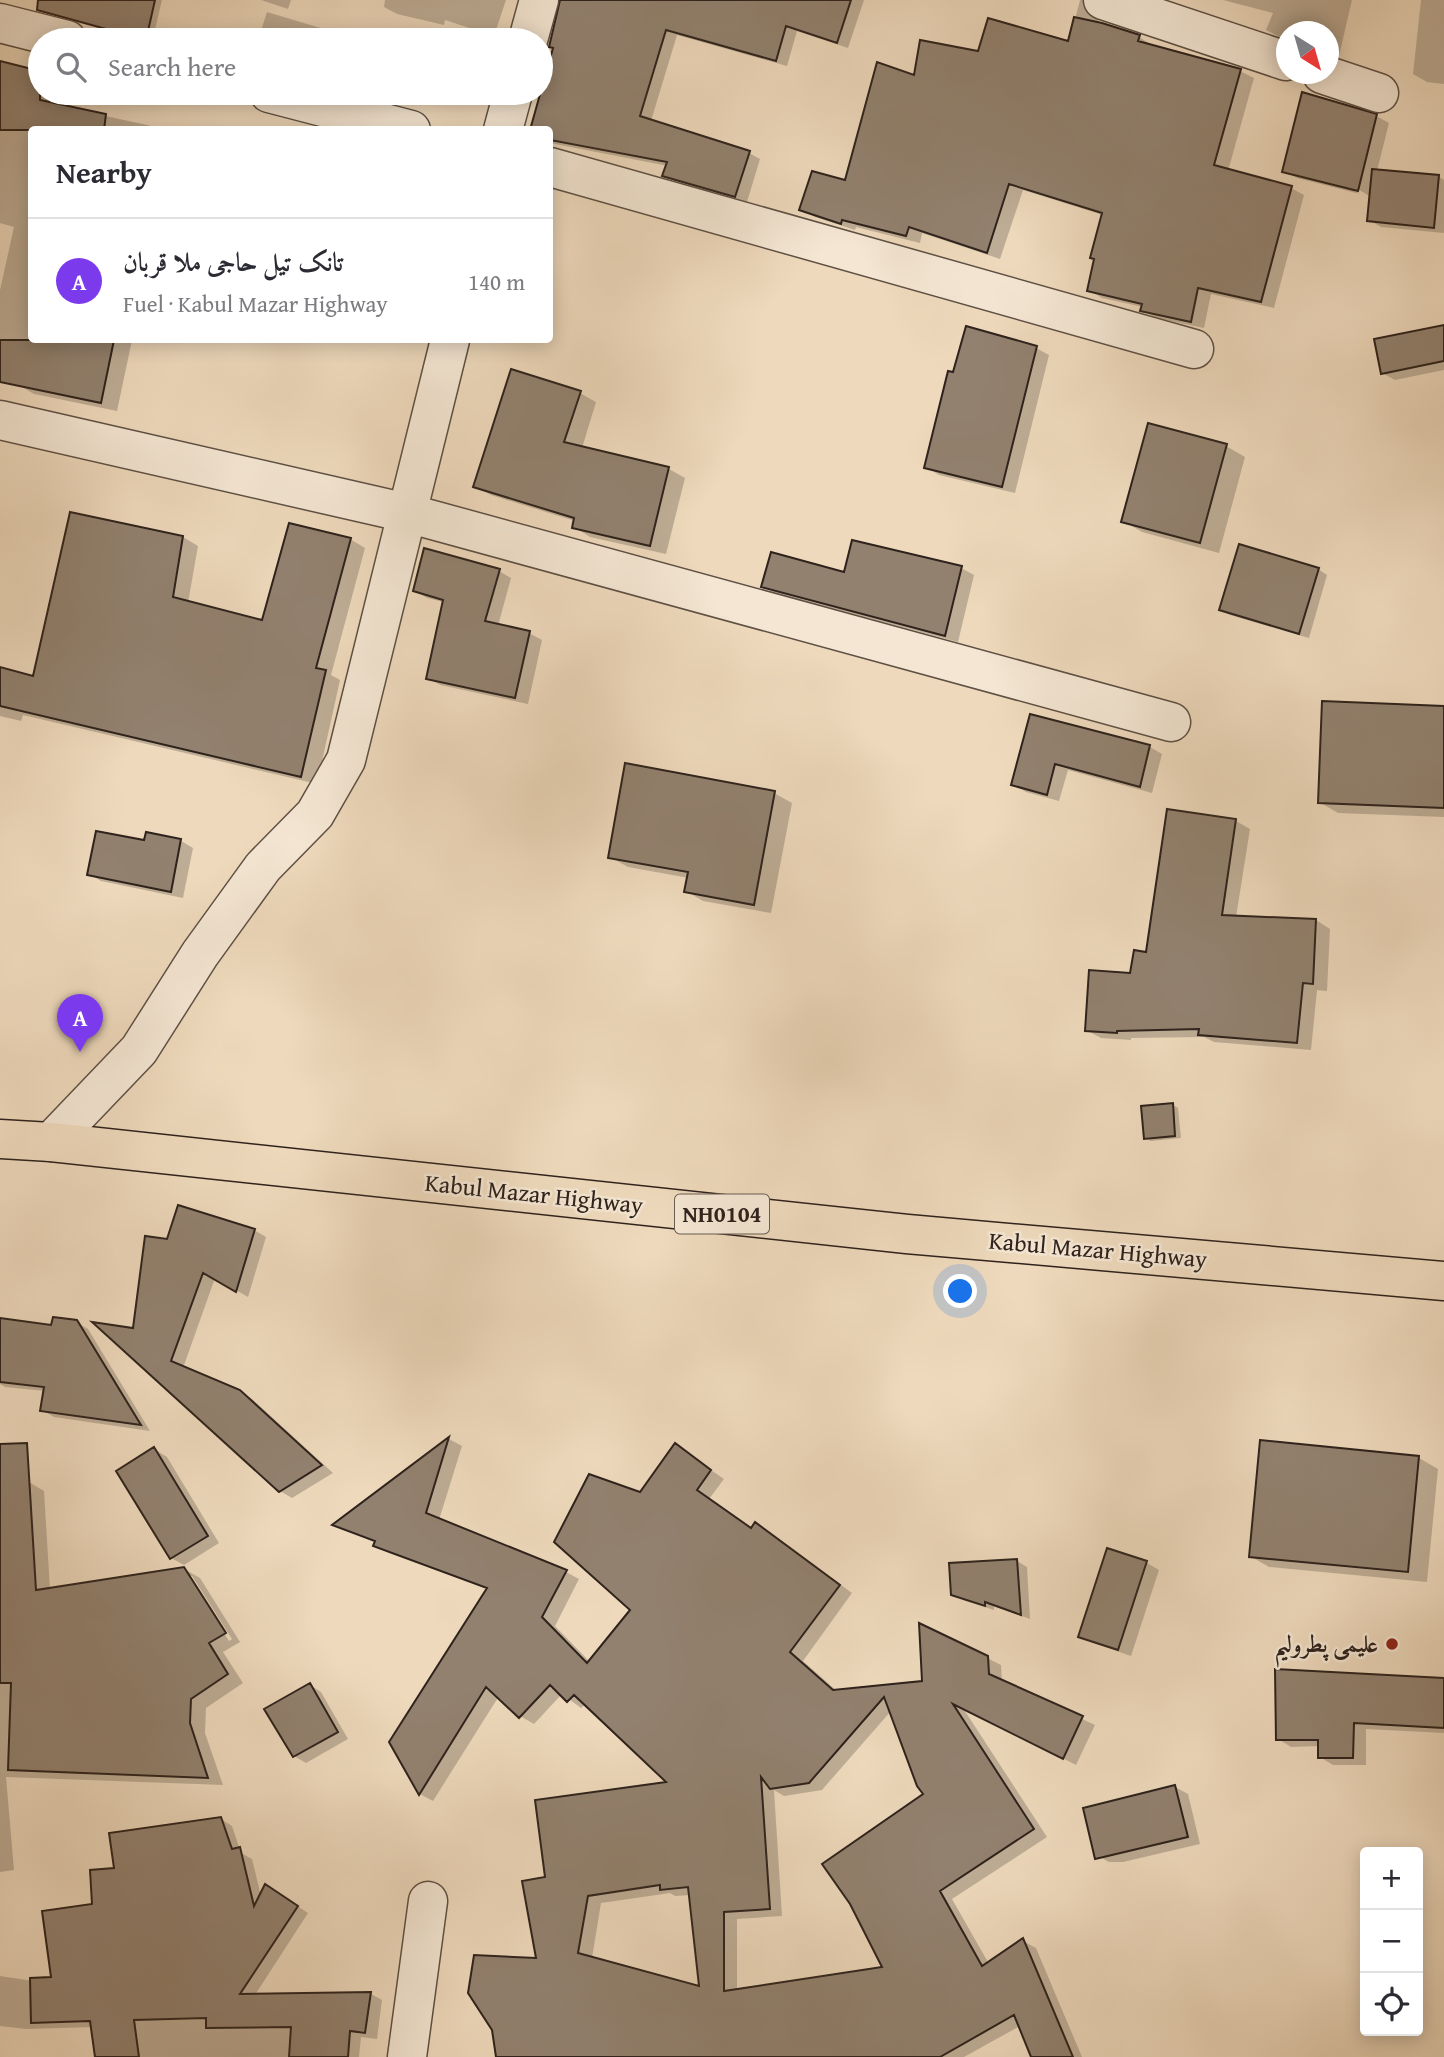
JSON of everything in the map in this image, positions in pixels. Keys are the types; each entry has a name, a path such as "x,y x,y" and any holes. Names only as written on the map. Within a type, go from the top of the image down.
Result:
{"highway":[{"name":"Kabul Mazar Highway","path":"0,1139 51,1142 906,1234 1444,1281"}],"street":[{"path":"531,28 539,0"},
{"path":"1103,0 1276,58"},
{"path":"0,23 28,30"},
{"path":"1339,80 1379,93"},
{"path":"315,105 396,126"},
{"path":"504,126 510,105"},
{"path":"553,168 1194,349"},
{"path":"51,1142 139,1050 200,954 263,867 315,814 346,760 449,343"},
{"path":"0,419 407,513 1171,722"},
{"path":"407,2057 428,1902"}],"building":[{"path":"38,0 155,0 149,28 102,28 37,10"},
{"path":"560,0 851,0 837,43 786,26 776,61 666,30 640,116 750,151 735,197 662,176 667,162 553,141 553,126 531,126 537,105 553,105 553,30"},
{"path":"1074,17 1140,35 1138,41 1241,69 1214,165 1292,186 1261,302 1198,288 1191,322 1140,311 1142,304 1087,291 1094,259 1090,258 1102,213 1009,184 987,253 909,227 906,236 842,220 841,224 799,210 812,171 845,180 877,62 914,75 920,40 978,51 988,18 1068,41"},
{"path":"0,61 28,68 28,105 64,105 106,114 104,126 28,126 28,130 0,130"},
{"path":"1302,92 1377,114 1358,191 1282,172"},
{"path":"1372,169 1439,175 1434,228 1367,221"},
{"path":"1444,325 1444,361 1381,374 1374,339"},
{"path":"966,326 1037,346 1002,487 924,468 948,371 953,372"},
{"path":"0,340 28,340 28,343 113,343 101,403 0,382"},
{"path":"511,369 581,391 564,442 669,467 650,546 572,528 574,518 473,487"},
{"path":"1148,423 1227,444 1200,543 1121,522"},
{"path":"70,512 183,536 173,597 262,620 289,523 351,538 316,668 326,670 301,777 0,706 0,667 33,676"},
{"path":"852,540 962,566 945,636 761,587 771,552 844,572"},
{"path":"1239,544 1319,568 1299,634 1219,610"},
{"path":"424,548 500,569 485,621 530,631 515,698 426,679 443,600 413,591"},
{"path":"1322,701 1444,706 1444,808 1318,803"},
{"path":"1030,714 1150,745 1140,787 1055,764 1047,795 1011,785"},
{"path":"625,763 775,791 754,905 684,892 688,872 608,858"},
{"path":"1167,809 1236,819 1222,915 1316,919 1313,984 1303,983 1297,1043 1198,1035 1199,1029 1117,1033 1085,1031 1089,970 1130,973 1134,950 1146,952"},
{"path":"96,831 144,840 146,832 181,839 171,892 87,875"},
{"path":"1173,1103 1175,1136 1144,1139 1141,1106"},
{"path":"178,1205 255,1229 236,1292 203,1273 171,1361 240,1390 322,1465 279,1492 92,1322 133,1328 145,1236 167,1239"},
{"path":"53,1317 77,1320 141,1425 40,1411 44,1387 0,1382 0,1318 51,1325"},
{"path":"449,1437 426,1513 567,1570 542,1617 587,1663 630,1610 554,1542 589,1474 640,1492 675,1443 711,1470 697,1490 751,1528 755,1522 840,1585 790,1652 833,1690 922,1681 919,1623 988,1656 989,1674 1083,1716 1063,1759 953,1704 1034,1829 940,1891 982,1966 1023,1938 1073,2057 1031,2057 1014,2015 940,2057 496,2057 492,2030 468,1993 474,1955 536,1958 522,1881 545,1877 535,1800 666,1782 574,1695 567,1702 550,1685 519,1718 486,1687 419,1795 389,1742 487,1588 373,1546 375,1541 332,1525","holes":["884,1697 917,1786 923,1794 822,1864 850,1904 882,1967 724,1991 724,1912 770,1909 761,1777 770,1789 809,1783","660,1885 660,1890 688,1887 699,1986 578,1953 588,1896"]},
{"path":"1260,1440 1419,1456 1408,1572 1249,1557"},
{"path":"27,1443 36,1590 184,1567 226,1633 209,1643 228,1674 191,1699 190,1723 208,1778 8,1770 11,1683 0,1683 0,1444"},
{"path":"154,1447 208,1536 170,1559 116,1471"},
{"path":"1107,1548 1147,1561 1118,1650 1078,1637"},
{"path":"1017,1559 1021,1615 985,1602 985,1606 951,1595 949,1563"},
{"path":"1275,1669 1444,1678 1444,1728 1354,1723 1353,1758 1318,1758 1318,1740 1276,1740"},
{"path":"310,1683 338,1732 293,1757 264,1709"},
{"path":"1175,1785 1188,1837 1095,1859 1083,1808"},
{"path":"221,1817 232,1849 240,1847 254,1906 265,1884 298,1906 240,1994 371,1992 365,2033 350,2031 348,2057 289,2057 291,2027 206,2028 206,2018 134,2020 139,2057 95,2057 90,2021 31,2023 30,1978 51,1977 42,1911 92,1904 90,1870 114,1868 109,1833"}],"place":[{"name":"تانک تیل حاجی ملا قربان","path":"80,1052"},
{"name":"علیمی پطرولیم","path":"1392,1644"}]}
